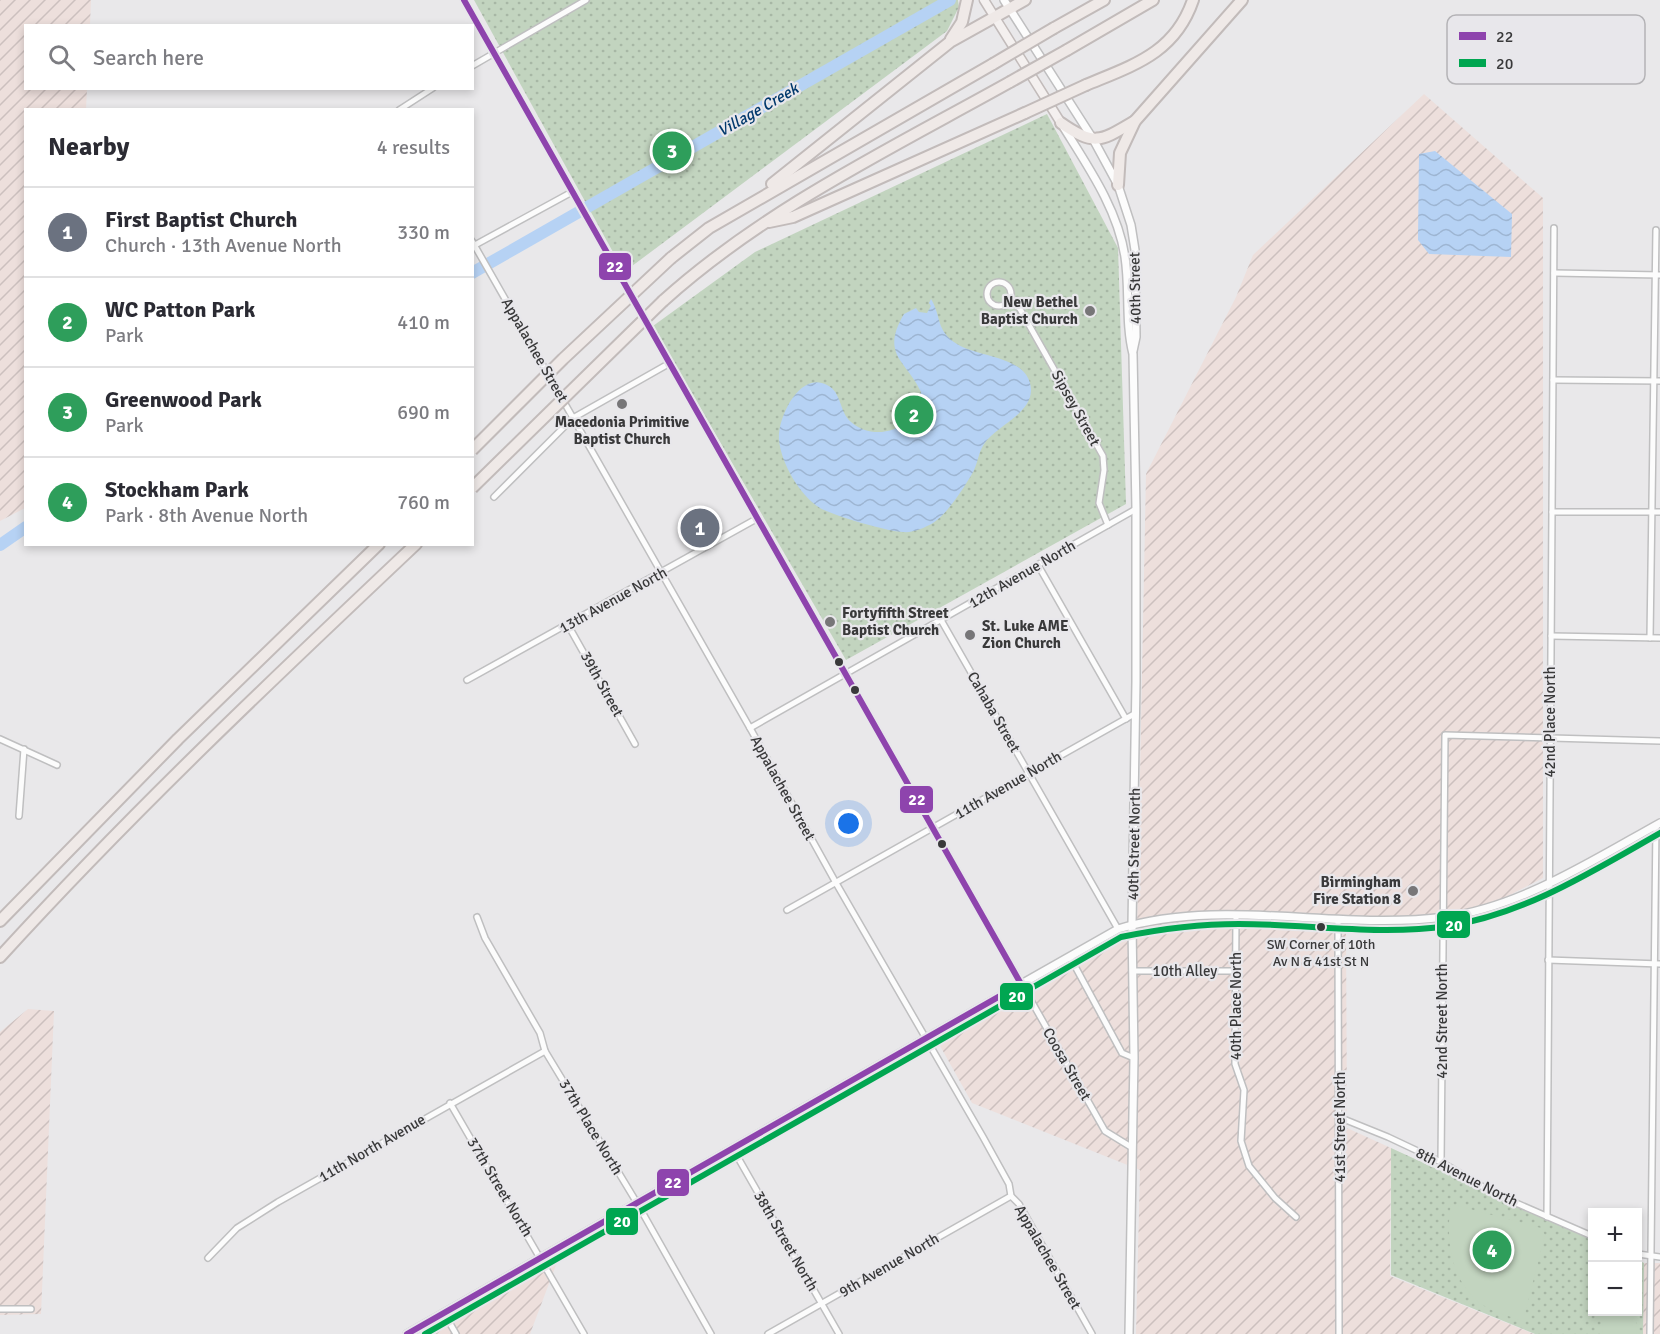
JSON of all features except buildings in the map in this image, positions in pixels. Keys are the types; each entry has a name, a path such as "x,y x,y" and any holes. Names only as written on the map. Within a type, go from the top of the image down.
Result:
{"highway":[{"path":"474,448 563,358 670,258 732,215 950,42 994,17 1006,4 1025,0"},
{"path":"732,215 1104,0"},
{"path":"474,486 663,301 698,270 760,224 1153,0"},
{"path":"760,224 793,217 1142,62 1171,40 1187,17 1193,0"},
{"path":"1118,185 1120,153 1135,121 1242,0"},
{"path":"950,42 962,22 967,2"},
{"path":"1061,123 1081,137 1093,139 1110,136 1135,121"},
{"path":"0,921 178,739 377,546"},
{"path":"0,957 40,912 200,753 414,546"}],"main road":[{"path":"984,0 1061,123"}],"street":[{"name":"Coosa Street","path":"464,0 1105,1131 1131,1147"},
{"path":"474,65 586,0"},
{"name":"40th Street","path":"1006,4 1093,139 1124,200 1135,250 1136,337 1133,354"},
{"path":"401,108 430,90"},
{"name":"40th Street","path":"1061,123 1109,205 1119,228 1125,258 1129,336 1133,354"},
{"path":"475,245 573,195"},
{"name":"42nd Place North","path":"1547,1217 1554,228"},
{"path":"1650,638 1651,512 1657,381 1656,230"},
{"name":"Appalachee Street","path":"475,245 836,883 1004,1174 1011,1196 1019,1204 1092,1334"},
{"path":"1554,273 1658,275"},
{"path":"996,282 1003,282 1011,289 1010,299 1002,305 993,304 988,299 988,288 996,282"},
{"name":"Sipsey Street","path":"1010,299 1020,309 1103,456 1104,470 1099,503 1108,525"},
{"name":"40th Street North","path":"1129,1334 1134,1058 1132,925 1136,713 1133,354"},
{"path":"494,497 573,418 670,363"},
{"path":"1553,380 1657,381"},
{"name":"12th Avenue North","path":"750,728 1136,509"},
{"path":"1552,512 1660,512"},
{"name":"13th Avenue North","path":"467,680 662,574 758,518"},
{"path":"1038,565 1126,719"},
{"name":"Cahaba Street","path":"941,620 1118,929"},
{"name":"39th Street","path":"568,625 635,744"},
{"path":"1551,636 1660,638"},
{"name":"11th Avenue North","path":"787,910 1136,713"},
{"name":"42nd Street North","path":"1441,1162 1445,735 1550,738"},
{"path":"1550,738 1660,741"},
{"path":"0,739 57,765"},
{"path":"19,816 24,749"},
{"path":"407,1334 1118,929 1169,919 1236,916 1285,915 1338,920 1443,918 1494,907 1549,882 1658,824 1650,1334"},
{"name":"40th Place North","path":"1236,916 1234,1064 1244,1090 1241,1141 1249,1166 1275,1198 1296,1217"},
{"name":"37th Place North","path":"477,917 485,938 540,1033 545,1051 638,1203 711,1334"},
{"name":"41st Street North","path":"1338,920 1341,1118 1339,1334"},
{"path":"1070,957 1122,1053 1134,1058"},
{"path":"1548,960 1657,964"},
{"name":"10th Alley","path":"1134,971 1236,971"},
{"name":"11th North Avenue","path":"208,1258 237,1228 450,1103 545,1051"},
{"name":"37th Street North","path":"450,1103 542,1257 584,1334"},
{"name":"8th Avenue North","path":"1341,1118 1441,1162 1492,1192 1588,1234"},
{"name":"38th Street North","path":"733,1149 838,1334"},
{"name":"9th Avenue North","path":"768,1334 1011,1196"},
{"path":"1642,1255 1660,1257"},
{"path":"0,1308 31,1309"},
{"path":"444,1313 456,1334"}],"shaded area":[{"path":"0,0 91,0 90,24 24,24 24,90 87,90 86,108 24,108 24,509 0,521"},
{"path":"1424,94 1543,198 1543,878 1451,925 1346,927 1347,1128 1391,1148 1390,1276 1534,1334 1136,1334 1140,1170 972,1103 939,1044 1137,929 1146,474 1236,297 1253,255"},
{"path":"28,1009 54,1011 41,1314 0,1315 0,1032"},
{"path":"559,1257 530,1334 425,1334"},
{"path":"1644,1263 1660,1263 1660,1334 1643,1334"}],"green space":[{"path":"474,0 958,0 959,7 947,31 624,272"},
{"path":"1047,114 1118,248 1126,504 846,660 653,326 755,252"},
{"path":"1391,1148 1588,1238 1588,1316 1642,1316 1642,1262 1644,1263 1643,1334 1535,1334 1391,1275"},
{"path":"1451,1204 1541,1228 1545,1235 1523,1321 1487,1308 1472,1296 1464,1285 1457,1273 1450,1245"},
{"path":"1603,1316 1637,1316 1636,1334 1602,1334"}],"water":[{"path":"1435,151 1512,214 1511,257 1429,254 1418,240 1419,154"},
{"path":"931,299 942,328 950,339 966,348 1009,362 1026,374 1031,393 1028,402 1015,417 984,444 974,470 960,493 939,519 930,525 911,532 896,531 861,523 820,508 805,496 783,459 779,431 786,409 799,390 808,384 817,382 832,388 847,418 861,429 885,432 906,422 914,414 919,404 921,392 898,356 894,339 904,314 916,308 919,312 927,313 931,306 929,303"}],"waterway":[{"name":"Village Creek","path":"474,272 950,0"},
{"name":"Village Creek","path":"0,545 24,528"}],"transit line":[{"name":"22","path":"407,1334 1021,984 464,0"},
{"name":"20","path":"425,1334 1121,937 1179,927 1224,924 1370,930 1448,926 1504,912 1531,901 1584,876 1660,833"}],"place":[{"name":"Greenwood Park","path":"672,151"},
{"name":"New Bethel Baptist Church","path":"1090,311"},
{"name":"Macedonia Primitive Baptist Church","path":"622,404"},
{"name":"WC Patton Park","path":"914,415"},
{"name":"First Baptist Church","path":"700,528"},
{"name":"Fortyfifth Street Baptist Church","path":"830,622"},
{"name":"St. Luke AME Zion Church","path":"970,635"},
{"name":"Birmingham Fire Station 8","path":"1413,891"},
{"name":"SW Corner of 10th Av N & 41st St N","path":"1321,927"},
{"name":"Stockham Park","path":"1492,1250"}]}
